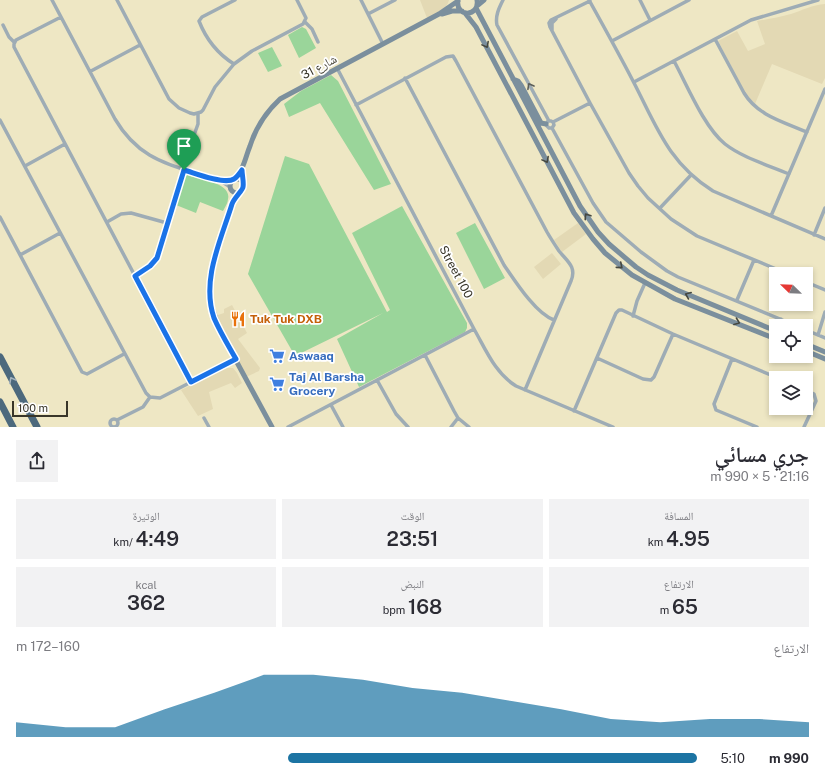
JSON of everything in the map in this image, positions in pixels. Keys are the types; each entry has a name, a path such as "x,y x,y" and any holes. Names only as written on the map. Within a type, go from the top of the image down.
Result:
{"highway":[{"path":"0,357 37,427"},
{"path":"0,402 13,427"}],"main road":[{"path":"446,9 451,0"},
{"path":"484,0 477,5 513,80 580,206 598,232 609,244 636,267 662,283 769,328"},
{"path":"458,1 458,6 476,27 574,213 593,239 605,252 626,271 674,299 769,336"},
{"name":"شارع 31","path":"243,182 242,170 249,148 258,125 272,107 290,93 439,14 458,1"},
{"name":"شارع 31","path":"439,14 452,11 470,13 477,5"},
{"path":"513,80 518,81 521,85 541,123 549,122"},
{"name":"شارع 31","path":"233,180 242,170"},
{"path":"232,204 231,188 233,180 238,179 243,182 243,187 232,204 212,268 209,290 211,304 214,317 220,331 272,427"},
{"path":"231,188 235,192 240,192"},
{"path":"813,347 825,352"},
{"path":"813,354 825,359"}],"street":[{"path":"52,0 91,71 117,123 140,150 157,160 184,170 220,180 233,180"},
{"path":"116,0 169,99 179,108 194,114 198,114 203,110 215,87 234,64 252,51 305,22"},
{"path":"234,64 215,49 199,23 199,20 235,0"},
{"path":"297,0 306,18 305,22 312,29 318,42"},
{"path":"361,0 383,44"},
{"path":"368,14 395,0"},
{"path":"503,0 496,20 497,25 549,122 554,125 552,128 587,193 606,222 630,244 667,271 687,282 737,300 781,319"},
{"path":"771,267 697,236 684,228 648,198 629,173 590,103 550,27 550,21 590,0 634,82 646,109 666,144 681,165 691,175 713,191 825,239"},
{"path":"640,0 650,20"},
{"path":"612,41 689,0"},
{"path":"634,82 751,20 818,0"},
{"path":"14,42 60,17"},
{"path":"2,25 9,38 14,42 14,47 191,382"},
{"path":"715,39 744,93 755,108 762,113 807,132"},
{"path":"91,71 140,46"},
{"path":"356,104 449,56 455,58 547,232 559,251 572,267 573,277 525,390"},
{"path":"674,60 710,128 718,137 735,151 789,174"},
{"name":"Street 100","path":"338,68 474,329 503,376 525,390 613,427"},
{"path":"405,78 508,271 531,302 546,316 554,320"},
{"path":"771,216 825,88"},
{"path":"549,122 590,103"},
{"path":"194,138 198,124 198,114"},
{"path":"0,120 146,393 150,397 160,398 236,359"},
{"path":"549,122 548,128 552,128"},
{"path":"25,166 65,144"},
{"path":"135,276 150,266 157,258 184,170"},
{"path":"660,208 691,175"},
{"path":"220,180 231,188"},
{"path":"814,235 825,208"},
{"path":"107,222 120,214 131,213 167,223"},
{"path":"0,217 83,374 92,372 124,354"},
{"path":"20,255 60,233"},
{"path":"737,300 754,260"},
{"path":"633,316 637,301 645,283"},
{"path":"813,285 825,290"},
{"path":"574,411 617,311 622,310 673,334 769,374"},
{"path":"818,335 825,312"},
{"path":"288,427 474,329"},
{"path":"813,333 825,338"},
{"path":"597,358 643,379 651,380 654,377 673,334"},
{"path":"425,355 458,418 469,427"},
{"path":"732,359 714,407 716,410 757,427"},
{"path":"378,380 396,414 408,427"},
{"path":"813,394 816,401 813,408"},
{"path":"117,420 143,407 150,397"},
{"path":"331,405 343,427"},
{"path":"804,427 810,415"},
{"path":"204,418 209,427"},
{"path":"451,427 458,418"}],"green space":[{"path":"302,27 306,29 316,48 299,58 288,35"},
{"path":"272,47 282,66 268,72 258,53"},
{"path":"331,75 338,81 391,184 374,190 320,103 289,117 284,104 301,91"},
{"path":"285,156 309,164 387,312 390,310 352,233 402,206 467,323 465,332 359,387 337,339 383,313 295,356 248,274"},
{"path":"187,175 214,182 225,189 228,194 228,200 223,211 200,202 196,213 176,205 184,178"},
{"path":"475,223 505,278 484,289 456,233"}],"sand":[{"path":"420,0 449,0 443,9 427,18"},
{"path":"825,4 825,78 822,84 772,64 755,104 747,96 718,41 737,31 748,51 765,44 757,21 791,14"},
{"path":"578,223 586,234 562,252 554,240"},
{"path":"552,253 561,264 543,279 534,267"},
{"path":"232,305 247,333 238,339 260,368 259,371 246,377 215,316 224,313 224,309"},
{"path":"226,368 233,368 242,383 235,388 231,383 209,392 213,409 198,416 181,390"}],"place":[{"name":"Tuk Tuk DXB","path":"238,319"},
{"name":"Aswaaq","path":"277,356"},
{"name":"Taj Al Barsha Grocery","path":"277,384"}],"route":[{"path":"184,170 228,181 234,179 242,170 244,185 233,200 210,275 209,290 214,317 236,359 191,382 135,276 146,270 157,258 184,170"}]}
